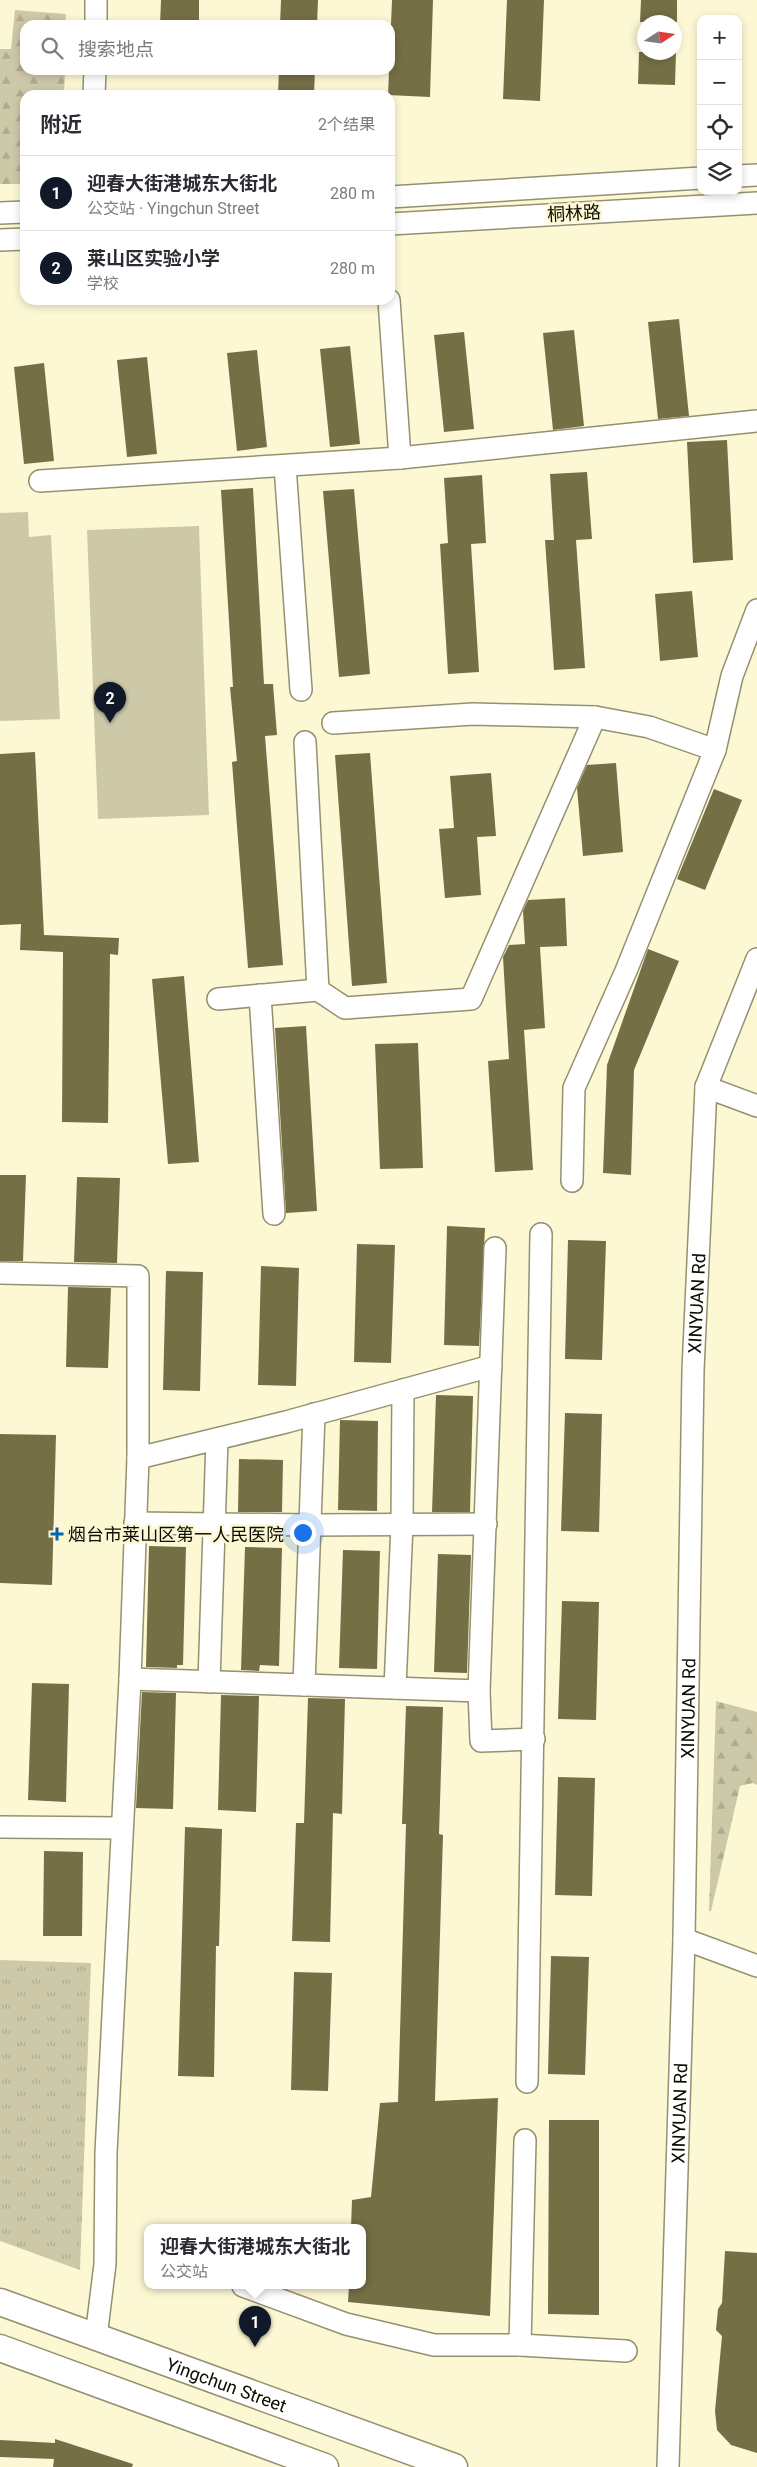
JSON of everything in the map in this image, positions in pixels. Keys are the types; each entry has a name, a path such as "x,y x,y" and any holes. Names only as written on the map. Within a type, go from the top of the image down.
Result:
{"main road":[{"name":"Yingchun Street","path":"0,2302 454,2467"},
{"path":"0,2348 325,2467"}],"street":[{"path":"96,0 96,20"},
{"path":"94,90 95,75"},
{"path":"742,176 757,175"},
{"name":"桐林路","path":"395,197 697,178"},
{"name":"桐林路","path":"395,224 757,203"},
{"path":"0,213 20,212"},
{"path":"0,240 20,239"},
{"path":"389,305 400,458"},
{"path":"40,480 400,458 757,420"},
{"path":"285,466 301,690"},
{"path":"572,1182 574,1088 626,971 715,750 732,676 757,610"},
{"path":"334,723 473,714 595,717 650,727 715,750"},
{"path":"218,999 318,990 345,1008 471,999 595,717"},
{"path":"305,742 318,990"},
{"name":"XINYUAN Rd","path":"668,2467 684,1939 693,1370 706,1087 757,959"},
{"path":"260,995 274,1214"},
{"path":"706,1087 757,1106"},
{"path":"527,2082 541,1234"},
{"path":"494,1248 479,1691 481,1741 534,1739"},
{"path":"0,1273 138,1276 138,1458 130,1679 106,2154 105,2264 96,2338"},
{"path":"138,1458 314,1414 491,1366"},
{"path":"395,1688 402,1524 403,1390"},
{"path":"304,1685 314,1414"},
{"path":"209,1682 217,1439"},
{"path":"135,1523 310,1526 486,1524"},
{"path":"130,1679 479,1691"},
{"path":"0,1828 122,1828"},
{"path":"684,1939 757,1966"},
{"path":"520,2345 526,2140"},
{"path":"251,2289 346,2324 434,2345 520,2345 626,2351"}],"green space":[{"path":"15,10 66,14 65,20 20,20 20,75 65,75 64,90 20,90 20,184 0,184 0,49 11,49"},
{"path":"28,512 29,537 51,535 60,719 0,721 0,513"},
{"path":"199,526 209,815 98,819 87,530"},
{"path":"716,1701 757,1712 757,1785 753,1783 740,1786 711,1911 709,1911"},
{"path":"0,1960 91,1963 80,2270 0,2241"}],"building":[{"path":"161,0 199,0 199,20 160,20"},
{"path":"281,0 318,0 317,20 280,20"},
{"path":"392,0 433,0 430,97 395,95 395,90 388,90 389,75 395,75 395,20 391,20"},
{"path":"507,0 544,0 540,101 503,99"},
{"path":"641,0 677,0 677,15 640,15"},
{"path":"639,60 676,60 675,85 638,84"},
{"path":"279,75 315,75 314,90 278,90"},
{"path":"679,319 689,416 658,419 648,322"},
{"path":"574,330 584,426 553,430 543,333"},
{"path":"464,332 474,429 444,432 434,335"},
{"path":"350,346 360,444 330,447 320,349"},
{"path":"257,350 267,447 237,451 227,353"},
{"path":"147,357 157,454 127,457 117,360"},
{"path":"44,363 54,461 24,464 14,367"},
{"path":"727,440 733,560 693,563 687,442"},
{"path":"587,472 592,539 576,540 585,668 554,670 545,540 554,540 550,474"},
{"path":"482,475 486,543 471,544 479,672 448,674 440,544 448,543 444,478"},
{"path":"253,488 264,684 273,684 277,735 265,736 283,965 248,968 232,762 237,761 230,687 233,687 221,490"},
{"path":"354,489 370,674 339,677 323,491"},
{"path":"692,591 698,657 660,661 655,594"},
{"path":"35,752 44,935 119,938 118,955 110,954 108,1123 62,1122 63,952 20,950 21,924 0,925 0,754"},
{"path":"370,753 387,983 352,986 335,755"},
{"path":"616,763 623,852 583,856 577,788 587,765"},
{"path":"491,773 496,836 477,837 481,895 445,898 439,829 454,828 450,776"},
{"path":"714,789 742,800 705,890 677,879"},
{"path":"565,898 567,946 540,947 545,1028 524,1030 533,1170 495,1172 488,1061 509,1059 503,957 509,945 525,944 523,911 528,900"},
{"path":"648,949 679,961 634,1070 631,1175 603,1173 607,1065"},
{"path":"184,976 199,1162 168,1164 152,979"},
{"path":"306,1026 317,1211 286,1213 275,1028"},
{"path":"418,1043 423,1168 380,1169 375,1044"},
{"path":"0,1175 26,1175 23,1261 0,1261"},
{"path":"77,1177 120,1178 117,1263 74,1262"},
{"path":"447,1226 485,1228 479,1346 444,1345"},
{"path":"568,1240 606,1241 602,1360 565,1359"},
{"path":"357,1244 395,1245 391,1363 354,1362"},
{"path":"261,1266 299,1268 296,1386 258,1385"},
{"path":"166,1271 203,1272 200,1391 163,1390"},
{"path":"68,1287 111,1288 108,1368 66,1367"},
{"path":"436,1395 473,1396 470,1512 432,1512"},
{"path":"565,1413 602,1414 599,1532 561,1531"},
{"path":"340,1420 378,1421 377,1511 338,1510"},
{"path":"0,1434 56,1435 52,1585 0,1583"},
{"path":"239,1459 283,1460 282,1512 238,1512"},
{"path":"149,1546 186,1547 183,1665 177,1665 177,1668 146,1667"},
{"path":"245,1547 282,1548 279,1666 260,1665 259,1671 241,1670"},
{"path":"343,1550 380,1551 377,1669 339,1668"},
{"path":"438,1554 471,1555 467,1673 434,1672"},
{"path":"562,1601 599,1602 596,1720 558,1719"},
{"path":"32,1683 69,1684 66,1802 28,1800"},
{"path":"142,1692 176,1693 173,1809 136,1808"},
{"path":"221,1695 259,1696 256,1812 218,1810"},
{"path":"308,1698 345,1699 342,1814 333,1813 330,1942 292,1941 296,1823 304,1823"},
{"path":"406,1706 443,1707 439,1834 443,1835 435,2101 498,2098 490,2316 348,2302 349,2289 366,2289 366,2224 351,2224 352,2200 371,2197 380,2103 398,2102 406,1824 402,1824"},
{"path":"558,1777 595,1778 592,1896 555,1895"},
{"path":"185,1827 222,1829 219,1946 216,1946 214,2077 178,2076"},
{"path":"44,1851 83,1852 82,1936 43,1936"},
{"path":"551,1956 589,1957 585,2075 548,2074"},
{"path":"294,1972 332,1973 328,2091 291,2090"},
{"path":"549,2120 599,2120 599,2315 548,2314"},
{"path":"725,2251 757,2253 757,2453 731,2445 717,2430 715,2411 722,2336 716,2330 718,2309 722,2303"},
{"path":"55,2439 133,2464 132,2467 53,2467 54,2459 0,2457 0,2440 55,2443"}],"place":[{"name":"莱山区实验小学","path":"110,723"},
{"name":"烟台市莱山区第一人民医院","path":"57,1534"},
{"name":"迎春大街港城东大街北","path":"255,2347"}]}
